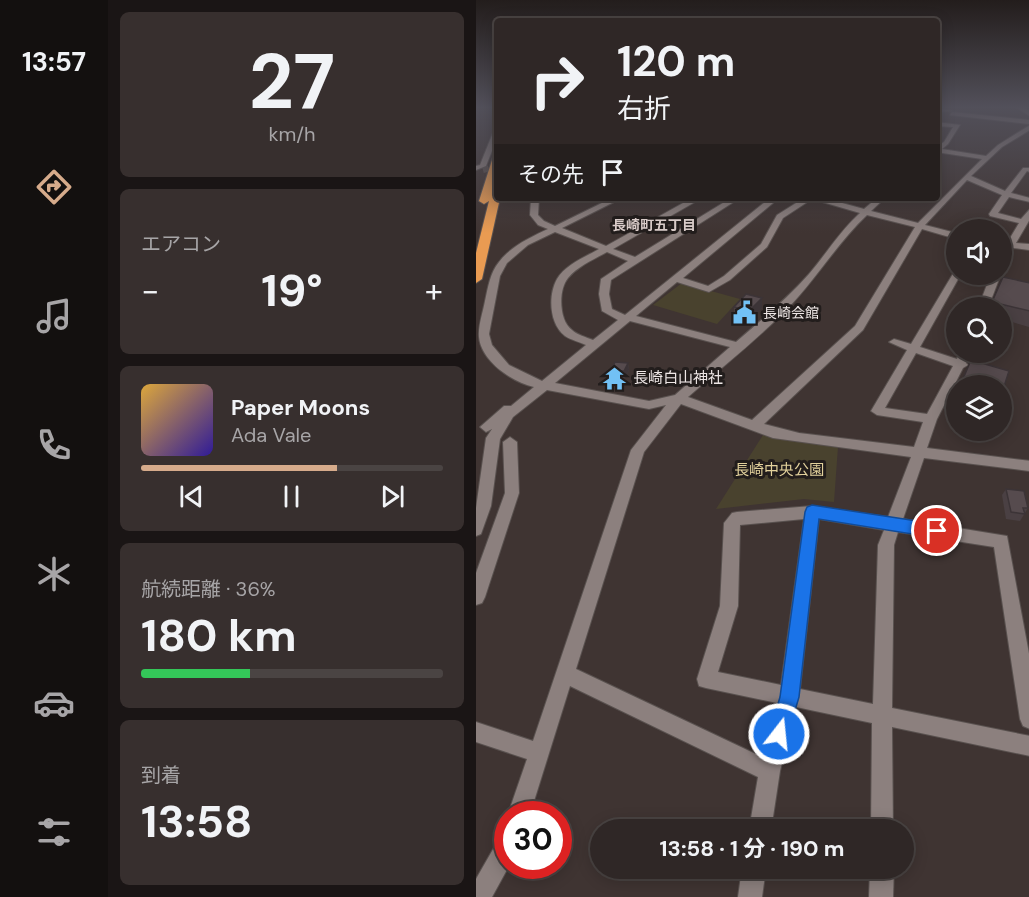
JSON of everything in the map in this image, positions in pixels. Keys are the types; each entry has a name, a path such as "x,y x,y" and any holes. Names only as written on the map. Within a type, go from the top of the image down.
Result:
{"highway":[{"path":"476,232 494,168"},
{"path":"476,279 494,201"}],"street":[{"path":"478,170 483,166 489,150"},
{"path":"754,426 860,328 919,227 966,177 996,150"},
{"path":"940,151 988,158"},
{"path":"1023,222 993,214 1025,169 1030,170"},
{"path":"966,177 1008,195 1030,200"},
{"path":"536,201 534,214 537,219 555,229 635,261"},
{"path":"612,201 525,243 503,262 495,276 485,320 486,345 505,368 528,380 545,385 649,405 679,398 773,433 799,438 1030,466"},
{"path":"595,345 568,333 558,321 557,299 561,280 574,267 693,201"},
{"path":"731,201 606,279 604,294 607,311 738,346"},
{"path":"487,426 509,414 771,201"},
{"path":"676,279 709,289 727,278 764,245 780,217 804,201"},
{"path":"825,201 946,234"},
{"path":"523,801 638,450 679,398 784,306 812,276 850,226 878,201"},
{"path":"1012,236 1030,211"},
{"path":"1012,246 1030,247"},
{"path":"931,419 877,411 951,285"},
{"path":"894,342 914,349 946,355"},
{"path":"882,819 886,545 931,419 961,363"},
{"path":"487,426 532,389 523,386 528,380"},
{"path":"476,529 484,506 493,438 487,426"},
{"path":"476,597 512,493 510,442"},
{"path":"762,819 769,771 789,697 812,512"},
{"path":"1030,719 1001,541 812,512 737,518 732,523 729,606 706,679 1030,746"},
{"path":"565,674 769,771"},
{"path":"476,732 539,753"},
{"path":"479,897 494,870"},
{"path":"750,897 752,879"},
{"path":"881,879 881,897"}],"green space":[{"path":"682,283 740,299 717,324 653,305"},
{"name":"長崎中央公園","path":"763,435 838,447 834,502 804,499 716,509"}],"building":[{"path":"1012,279 1030,283 1030,311 1012,307 1012,297 994,297 999,285 1012,285"},
{"path":"746,294 762,298 749,311 734,307"},
{"path":"615,362 628,363 624,371 620,371 616,380 607,379"},
{"path":"970,363 981,363 1009,371 1008,375 965,375"},
{"path":"1006,489 1024,491 1028,508 1023,508 1025,514 1011,512"}],"tunnel":[{"path":"483,170 494,167"}],"place":[{"name":"長崎会館","path":"745,313"},
{"name":"長崎白山神社","path":"615,378"}],"district":[{"name":"長崎町五丁目","path":"654,225"}],"route":[{"path":"779,734 789,697 812,512 937,531"}]}
